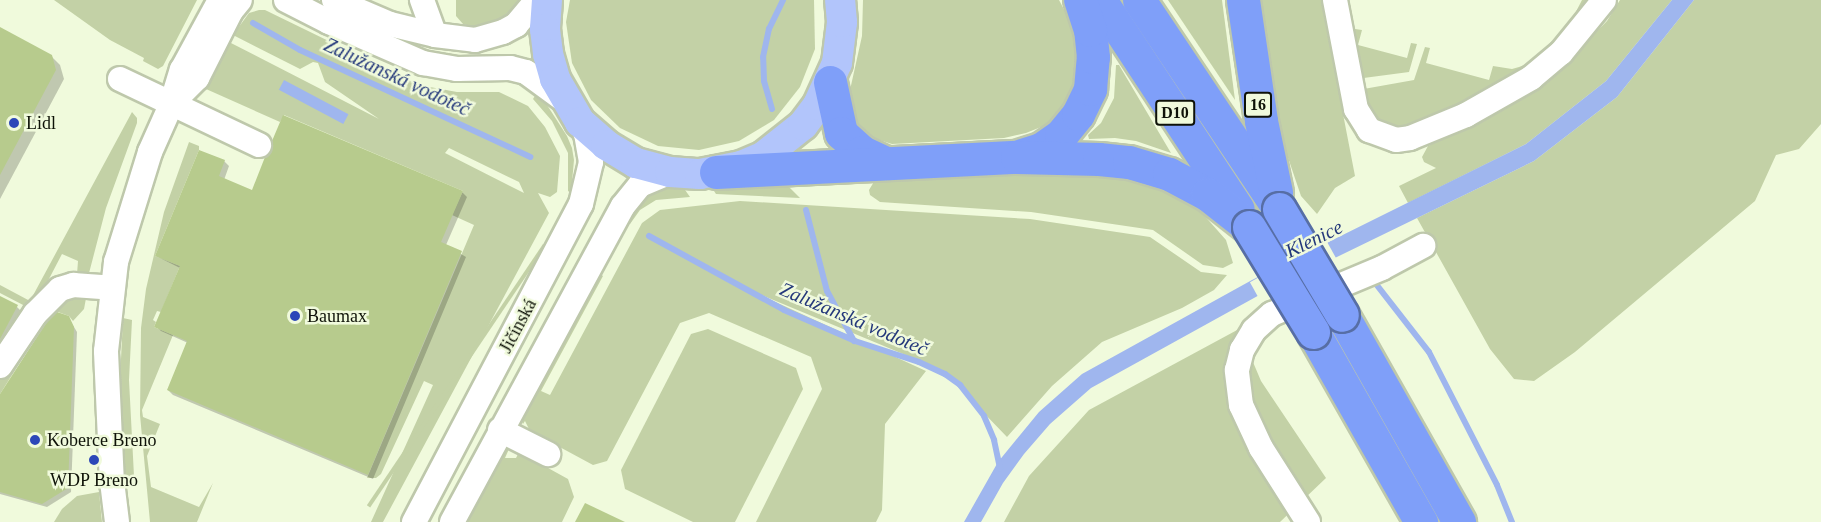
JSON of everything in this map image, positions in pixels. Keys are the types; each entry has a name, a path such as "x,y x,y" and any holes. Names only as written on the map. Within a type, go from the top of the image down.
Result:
{"highway":[{"path":"1017,157 1041,149 1061,135 1078,114 1090,89 1092,48 1090,30 1080,0"},
{"name":"D10","path":"1100,0 1249,226 1313,332 1421,522"},
{"name":"D10","path":"1139,0 1279,209 1459,522"},
{"name":"16","path":"1243,0 1261,121 1279,209"},
{"path":"830,82 841,133 862,152 886,164"},
{"path":"717,172 1017,157 1099,159 1154,168 1207,194 1249,226"}],"main road":[{"name":"Jičínská","path":"547,0 545,29 548,54 555,79 573,112 592,134 621,155 670,172 717,172 741,166 785,142 813,112 830,82 840,42 840,0"}],"street":[{"path":"117,522 110,450 106,351 112,288 128,215 150,152 171,105 186,60 208,26 220,0"},
{"path":"171,105 196,78 231,11 240,0"},
{"path":"286,0 329,22 423,63 457,69 510,68 526,72 573,112"},
{"path":"334,0 390,24 461,40 488,38 516,25 537,0"},
{"path":"422,0 435,35"},
{"path":"1335,0 1356,109 1369,130 1396,140 1410,138 1466,115 1531,78 1561,54 1605,0"},
{"path":"120,79 259,145"},
{"name":"Jičínská","path":"414,522 581,204 591,162 586,134 573,112"},
{"name":"Jičínská","path":"452,522 623,206 640,185 670,172"},
{"path":"1308,522 1261,448 1242,405 1237,370 1242,350 1254,330 1272,315 1382,268 1423,246"},
{"path":"0,366 35,314 60,289 73,285 112,288"},
{"path":"500,430 548,454"}],"green space":[{"path":"54,0 197,0 163,66 158,69 143,61 144,58 110,40"},
{"path":"456,0 522,0 497,22 474,27 463,24 456,16"},
{"path":"570,0 814,0 815,49 800,87 774,120 739,141 699,150 658,146 620,128 591,100 572,63 566,22"},
{"path":"863,0 1059,0 1076,32 1079,73 1062,113 1046,125 1004,138 892,144 873,138 858,127 850,110 850,90 862,36"},
{"path":"1168,0 1222,0 1235,100"},
{"path":"1260,0 1321,0 1355,176 1335,188 1317,214 1301,196 1279,131"},
{"path":"1582,0 1593,0 1556,47 1491,92 1401,129 1375,121 1358,90 1414,80 1425,47 1430,48 1426,63 1489,80 1493,66 1512,69 1519,67 1532,62 1554,45 1568,27"},
{"path":"1620,0 1672,0 1606,81 1526,144 1408,203 1399,186 1436,168 1424,162 1422,157 1428,146 1477,122 1573,56 1607,21"},
{"path":"1694,0 1821,0 1821,124 1799,149 1776,155 1755,201 1575,352 1534,381 1514,379 1490,349 1417,218 1534,161 1617,97"},
{"path":"265,10 419,85 457,92 499,92 528,106 545,127 560,156 557,192 550,197 538,193 549,213 383,522 371,522 433,385 424,381 381,474 376,478 367,478 474,225 452,215 463,191 284,115 280,122 206,89 229,42 379,119 325,82 318,63 313,62 300,69 233,35 249,13","holes":["449,148 519,182 524,193 445,153"]},
{"path":"1352,30 1362,30 1358,45 1407,58 1411,43 1417,44 1409,72 1356,79"},
{"path":"1116,65 1119,65 1171,153 1136,141 1115,138 1089,139 1088,135 1101,123 1114,98"},
{"path":"538,91 567,136 572,148 574,160 571,193 568,191 568,153 552,121 533,99"},
{"path":"132,112 137,118 137,123 106,208 88,277 77,274 78,261 62,254 39,298 27,307 0,293 0,285 30,301"},
{"path":"189,142 199,146 199,150 155,256 180,266 161,312 157,311 153,320 156,322 154,327 173,335 142,410 143,417 160,424 147,456 151,487 199,507 213,483 197,522 150,522 140,415 141,328 146,289 164,212"},
{"path":"1016,172 1133,175 1195,205 1226,240 1233,263 1223,268 1203,265 1153,230 1031,212 880,202 870,195 869,190 875,180"},
{"path":"788,186 800,198 716,194 714,191 715,187"},
{"path":"667,187 683,187 690,197 656,200 640,210 630,224 625,222 644,195"},
{"path":"740,201 1030,219 1150,237 1201,272 1227,275 1214,290 1182,308 1102,342 1052,386 1007,437 953,381 932,366 747,289 926,371 885,424 882,510 876,522 756,522 822,389 811,357 709,313 680,323 607,461 593,465 530,431 525,421 523,424 522,422 600,274 603,276 541,391 550,395 642,223 660,210"},
{"path":"543,244 546,246 370,507 367,505"},
{"path":"87,293 84,309 73,321 69,316 58,312 47,319 0,394 0,378 40,318 65,296"},
{"path":"123,318 132,320 129,380 134,476 125,477 120,379"},
{"path":"708,329 796,368 803,389 735,522 693,522 625,489 621,470 691,334"},
{"path":"1239,329 1261,381 1326,478 1280,522 1004,522 1029,476 1089,410"},
{"path":"509,449 505,458 516,458 519,452 568,479 574,497 562,522 464,522 503,452"},
{"path":"99,492 102,522 54,522 62,509 77,496"}],"water":[{"name":"Klenice","path":"1672,0 1694,0 1617,97 1534,161 1263,293 1091,388 1050,424 1024,454 1003,483 981,522 964,522 998,462 1039,412 1082,374 1252,280 1526,144 1606,81"},
{"path":"284,80 348,114 343,124 279,90"}],"pier":[{"path":"1326,240 1337,260 1261,302 1250,282"}],"building":[{"name":"Lidl","path":"0,27 52,55 56,70 0,175"},
{"name":"Baumax","path":"283,115 463,191 441,242 462,251 368,475 167,390 187,341 154,327 180,266 155,256 199,150 225,160 219,176 252,190 265,157 272,151 272,141"},
{"path":"0,296 18,305 0,339"},
{"name":"Koberce Breno","path":"57,312 69,316 74,327 68,488 42,504 0,492 0,394 46,323"},
{"path":"585,503 625,522 575,522"}],"waterway":[{"path":"772,109 764,81 763,57 769,29 783,0"},
{"name":"Zalužanská vodoteč","path":"253,23 300,50 530,157"},
{"path":"806,210 827,291 854,341"},
{"name":"Zalužanská vodoteč","path":"649,236 784,310 855,341 919,362 945,374 960,385 984,416 994,440 1000,468"},
{"path":"1376,284 1429,352 1497,485 1512,522"}],"place":[{"name":"Lidl","path":"14,123"},
{"name":"Baumax","path":"295,316"},
{"name":"Koberce Breno","path":"35,440"},
{"name":"WDP Breno","path":"94,460"}]}
